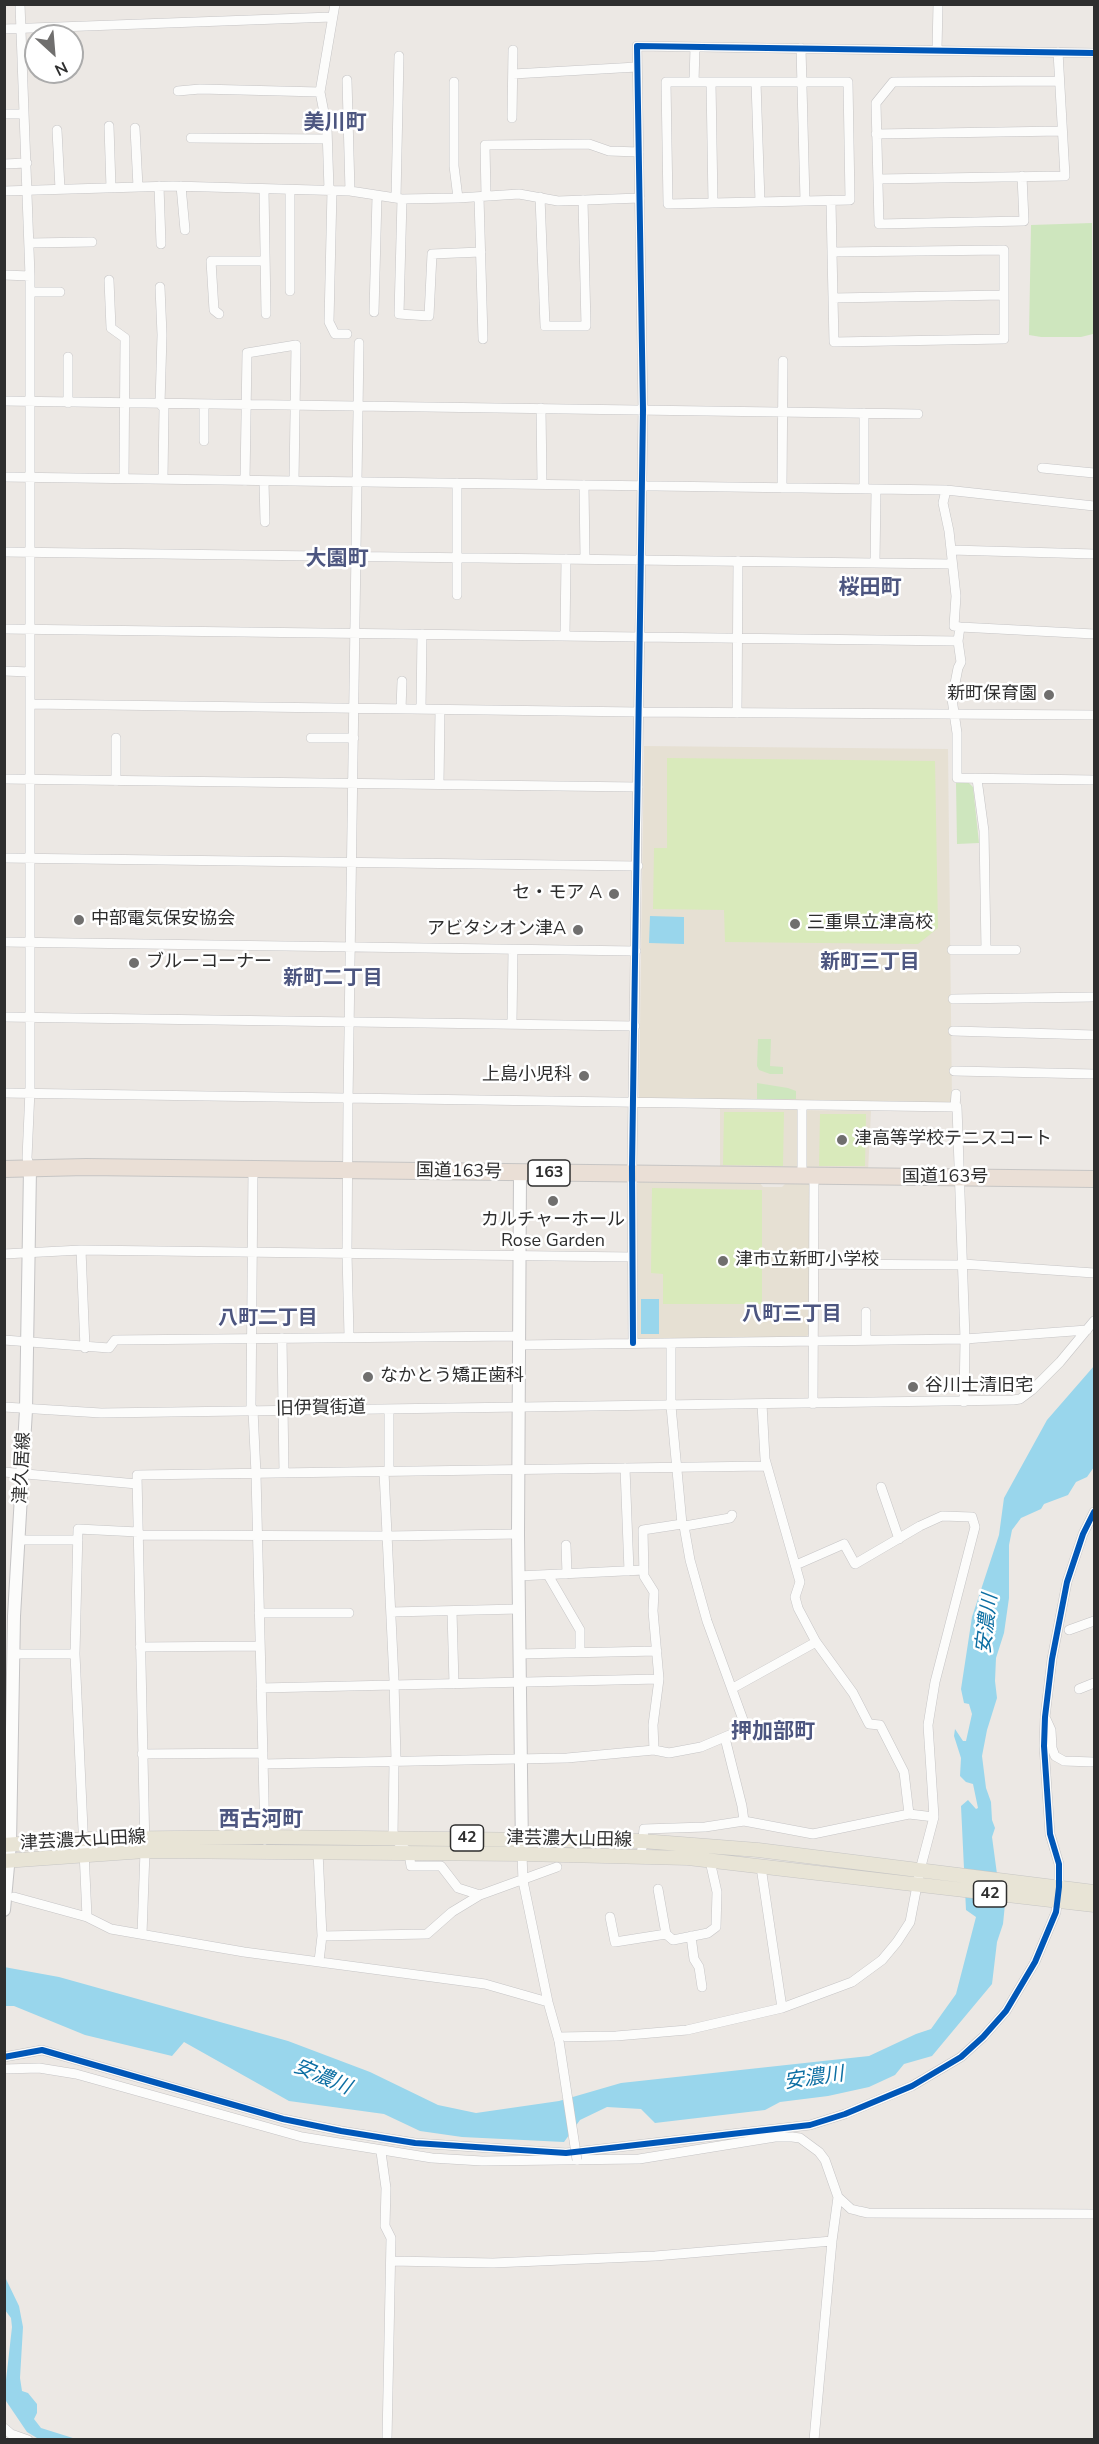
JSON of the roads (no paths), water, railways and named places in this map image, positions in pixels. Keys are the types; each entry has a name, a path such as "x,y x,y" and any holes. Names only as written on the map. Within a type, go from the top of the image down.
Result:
{"highway":[{"name":"国道163号","path":"4,1169 86,1167 348,1169 1095,1179"}],"main road":[{"name":"津久居線","path":"4,1910 14,1654 9,1616 19,1540 26,1410 30,1169"},
{"path":"520,1173 518,1576 522,1854"},
{"name":"津芸濃大山田線","path":"6,1861 84,1855 144,1844 265,1837 642,1841 758,1850 924,1871 1058,1894 1095,1905"},
{"name":"津芸濃大山田線","path":"7,1845 84,1839 265,1851 641,1857 710,1861 920,1886 1058,1894 1095,1892"}],"street":[{"path":"20,4 30,243 30,1017 27,1158 30,1169"},
{"path":"335,4 320,92 331,190 329,322 335,334 347,334"},
{"path":"937,50 938,4"},
{"path":"4,29 332,17"},
{"path":"633,1343 632,1173 635,1103 643,410 637,46 1095,52"},
{"path":"694,47 694,82"},
{"path":"801,48 805,201"},
{"path":"512,118 513,50"},
{"path":"878,179 1065,176 1058,52"},
{"path":"399,56 399,314 429,315 432,254 481,252"},
{"path":"513,74 637,67"},
{"path":"347,80 350,191"},
{"path":"1022,176 1024,221 879,224 876,103 893,82 1059,81"},
{"path":"454,82 454,166 458,198"},
{"path":"666,82 711,82 848,82 850,200 668,204 666,82"},
{"path":"711,82 713,203"},
{"path":"756,82 760,202"},
{"path":"178,91 200,88 320,92"},
{"path":"4,114 24,114"},
{"path":"109,126 111,188"},
{"path":"135,128 138,187"},
{"path":"57,130 60,189"},
{"path":"876,134 1062,131"},
{"path":"191,138 327,139"},
{"path":"483,339 481,252 485,145 589,144 609,151 639,152"},
{"path":"4,164 27,163"},
{"path":"159,186 160,244"},
{"path":"4,191 181,186 350,191 399,198 458,198 519,194 558,201 640,198"},
{"path":"181,186 185,230"},
{"path":"264,189 266,314"},
{"path":"290,190 290,291"},
{"path":"374,312 376,196"},
{"path":"540,197 545,326 586,326 583,200"},
{"path":"831,201 832,252 834,342 1004,339 1004,249 832,252"},
{"path":"30,243 92,242"},
{"path":"219,315 214,310 211,261 265,261"},
{"path":"4,275 30,276"},
{"path":"109,280 111,328 125,338 124,478"},
{"path":"160,286 162,335 160,404 164,408 163,479"},
{"path":"30,292 60,292"},
{"path":"833,298 1004,295"},
{"path":"349,1336 347,1253 358,343"},
{"path":"245,481 247,353 296,345 294,481"},
{"path":"68,357 68,403"},
{"path":"782,488 783,361"},
{"path":"4,401 918,414"},
{"path":"204,405 204,441"},
{"path":"541,408 542,484"},
{"path":"864,413 864,489"},
{"path":"1042,468 1095,473"},
{"path":"4,477 946,490 1095,506"},
{"path":"264,481 265,522"},
{"path":"457,483 457,594"},
{"path":"584,485 585,559"},
{"path":"875,563 876,489"},
{"path":"946,490 943,503 956,596 954,626 1095,634"},
{"path":"951,550 1095,554"},
{"path":"4,552 952,564"},
{"path":"566,559 566,636"},
{"path":"737,713 738,561"},
{"path":"960,627 958,641 961,662 952,694 955,714 957,778 1095,780"},
{"path":"4,629 958,641"},
{"path":"421,709 422,634"},
{"path":"4,671 30,672"},
{"path":"402,681 402,709"},
{"path":"30,704 1095,715"},
{"path":"439,784 440,710"},
{"path":"116,738 116,781"},
{"path":"311,738 354,738"},
{"path":"4,779 638,788"},
{"path":"977,779 984,831 986,950"},
{"path":"4,858 638,866"},
{"path":"4,942 636,951"},
{"path":"512,1023 513,950"},
{"path":"952,950 1016,950"},
{"path":"953,999 1095,997"},
{"path":"4,1017 635,1026"},
{"path":"953,1031 1095,1035"},
{"path":"954,1071 1095,1074"},
{"path":"4,1093 955,1107"},
{"path":"956,1094 965,1339 964,1402"},
{"path":"802,1106 813,1264 813,1404"},
{"path":"253,1169 251,1406 256,1474 265,1851"},
{"path":"4,1254 81,1250 632,1257"},
{"path":"81,1250 85,1348"},
{"path":"813,1264 963,1265 1095,1273"},
{"path":"866,1312 866,1340"},
{"name":"旧伊賀街道","path":"4,1407 101,1413 964,1402 1020,1399 1060,1362 1095,1321"},
{"path":"4,1340 85,1348 109,1348 115,1340 349,1336 671,1343 965,1339 1087,1330"},
{"path":"282,1338 284,1473"},
{"path":"263,1764 567,1758 654,1749 669,1753 701,1747 746,1728 707,1621 683,1525 671,1406 671,1343"},
{"path":"762,1404 766,1466 800,1582 795,1593 796,1603 816,1642 853,1693 869,1724 880,1725 904,1772 909,1814"},
{"path":"389,1409 387,1536 394,1685 393,1837 409,1853 411,1866 441,1866 458,1888 480,1895"},
{"path":"142,1934 144,1844 137,1475 766,1466"},
{"path":"625,1468 629,1571"},
{"path":"4,1472 137,1484"},
{"path":"881,1487 899,1539"},
{"path":"4,2057 42,2050 283,2119 415,2143 582,2153 799,2127 845,2114 926,2079 961,2057 1006,2011 1044,1942 1058,1894 1059,1864 1050,1833 1044,1746 1045,1717 1052,1659 1067,1582 1083,1534 1095,1512"},
{"path":"654,1749 653,1725 659,1679 653,1611 654,1592 644,1576 643,1530 730,1518 732,1515"},
{"path":"559,2039 687,2030 782,2008 852,1982 882,1960 910,1922 924,1871 934,1817 928,1725 935,1682 975,1527 972,1517 942,1516 855,1564 844,1544 796,1565"},
{"path":"87,1917 75,1654 78,1529 138,1532 141,1535 518,1534"},
{"path":"19,1540 78,1540"},
{"path":"566,1545 567,1574"},
{"path":"518,1576 644,1570"},
{"path":"548,1575 580,1630 580,1652"},
{"path":"391,1612 519,1609"},
{"path":"452,1611 454,1684"},
{"path":"259,1613 350,1613"},
{"path":"1069,1630 1095,1620"},
{"path":"733,1688 816,1642"},
{"path":"140,1647 260,1646"},
{"path":"519,1654 657,1651"},
{"path":"14,1654 75,1654"},
{"path":"261,1688 659,1679"},
{"path":"1079,1689 1095,1683"},
{"path":"1045,1717 1051,1730 1055,1756 1064,1761 1095,1762"},
{"path":"725,1738 744,1821"},
{"path":"142,1754 263,1753"},
{"path":"641,1857 644,1829 705,1827 744,1821 813,1834 909,1814 934,1817"},
{"path":"318,1852 322,1936 319,1961"},
{"path":"522,1854 523,1879 548,2002 559,2039 577,2160"},
{"path":"658,1888 666,1934 673,1940 708,1933 716,1927 717,1892 710,1861"},
{"path":"322,1936 427,1934 452,1912 480,1895 557,1867"},
{"path":"761,1867 782,2008"},
{"path":"14,1897 87,1917 111,1929 233,1950 485,1984 548,2002"},
{"path":"610,1917 615,1942 666,1934"},
{"path":"691,1936 694,1959 699,1967 702,1987"},
{"path":"4,2069 39,2068 76,2074 302,2138 422,2157 482,2161 639,2160 775,2137 800,2138 819,2152 825,2160 838,2198 831,2241 814,2439"},
{"path":"381,2152 386,2188 385,2226 391,2238 387,2439"},
{"path":"838,2198 851,2209 868,2213 1095,2214"},
{"path":"391,2261 516,2262 655,2256 831,2241"},
{"path":"9,2434 28,2439"}],"water":[{"path":"650,916 684,917 684,944 649,943"},
{"path":"641,1299 659,1299 659,1334 641,1334"},
{"name":"安濃川","path":"1094,1366 1094,1467 1087,1477 1076,1482 1068,1495 1044,1504 1041,1509 1021,1518 1012,1530 1009,1545 1009,1598 1004,1633 996,1658 997,1698 982,1756 995,1828 992,1837 997,1874 1005,1904 1003,1924 997,1942 992,1984 932,2056 904,2064 895,2075 869,2087 828,2096 780,2102 765,2110 655,2123 641,2109 607,2107 580,2120 564,2142 462,2137 420,2131 384,2114 289,2101 184,2042 172,2056 85,2035 14,2006 5,2006 4,1967 59,1977 288,2041 370,2072 438,2105 476,2113 559,2101 621,2083 869,2056 931,2029 956,1994 976,1917 966,1910 961,1806 968,1800 976,1809 978,1808 973,1784 966,1782 960,1776 961,1758 954,1736 955,1729 963,1741 966,1741 972,1714 969,1704 964,1703 961,1689 972,1617 999,1535 1004,1498 1047,1420"},
{"path":"5,2277 19,2306 23,2327 20,2378 22,2391 28,2393 37,2404 34,2419 41,2428 76,2439 37,2438 27,2432 6,2401 5,2389 12,2327 11,2318 5,2310"}],"place":[{"name":"新町保育園","path":"1049,695"},
{"name":"セ・モア A","path":"614,894"},
{"name":"中部電気保安協会","path":"79,920"},
{"name":"三重県立津高校","path":"795,924"},
{"name":"アビタシオン津A","path":"578,930"},
{"name":"ブルーコーナー","path":"134,963"},
{"name":"上島小児科","path":"584,1076"},
{"name":"津高等学校テニスコート","path":"842,1140"},
{"name":"カルチャーホール Rose Garden","path":"553,1201"},
{"name":"津市立新町小学校","path":"723,1261"},
{"name":"なかとう矯正歯科","path":"368,1377"},
{"name":"谷川士清旧宅","path":"913,1387"}],"district":[{"name":"美川町","path":"335,124"},
{"name":"大園町","path":"337,560"},
{"name":"桜田町","path":"870,589"},
{"name":"新町三丁目","path":"870,963"},
{"name":"新町二丁目","path":"333,979"},
{"name":"八町三丁目","path":"792,1315"},
{"name":"八町二丁目","path":"268,1319"},
{"name":"押加部町","path":"773,1733"},
{"name":"西古河町","path":"261,1821"}]}
